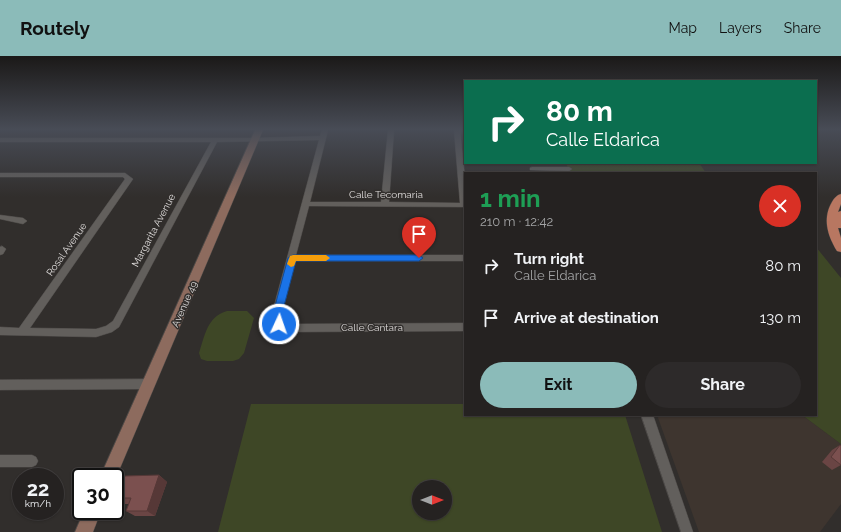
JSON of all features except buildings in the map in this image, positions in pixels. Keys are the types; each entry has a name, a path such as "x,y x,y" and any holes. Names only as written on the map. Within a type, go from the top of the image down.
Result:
{"main road":[{"path":"841,197 832,210 831,220 835,236 841,248"},
{"path":"841,214 841,225"}],"street":[{"name":"Margarita Avenue","path":"22,331 96,333 109,329 119,318 208,152"},
{"name":"Avenue 49","path":"112,468 250,152"},
{"path":"320,152 293,258 464,258"},
{"path":"385,204 389,152"},
{"path":"458,152 464,205"},
{"path":"531,168 569,169"},
{"name":"Rosal Avenue","path":"0,175 125,175 129,179 22,331"},
{"name":"Calle Tecomaria","path":"306,204 464,205"},
{"path":"0,217 23,221"},
{"name":"Calle Cantara","path":"293,258 276,317 279,324 294,328 464,327"},
{"path":"0,331 22,331"},
{"path":"0,385 149,384"},
{"path":"647,416 687,532"},
{"path":"0,461 32,461"},
{"path":"84,532 89,520"}],"shaded area":[{"path":"657,416 803,416 841,444 841,504 820,532 699,532"}],"green space":[{"path":"566,164 700,164 705,172 570,172"},
{"path":"817,248 841,278 841,444 803,416 817,416"},
{"path":"227,311 247,311 254,318 244,353 239,359 233,361 207,361 201,359 199,353 205,333 215,318"},
{"path":"251,404 464,404 464,416 625,416 662,532 218,532"}],"slow traffic":[{"path":"291,264 293,258 326,258"}],"route":[{"path":"279,324 276,317 293,258 419,258"}]}
